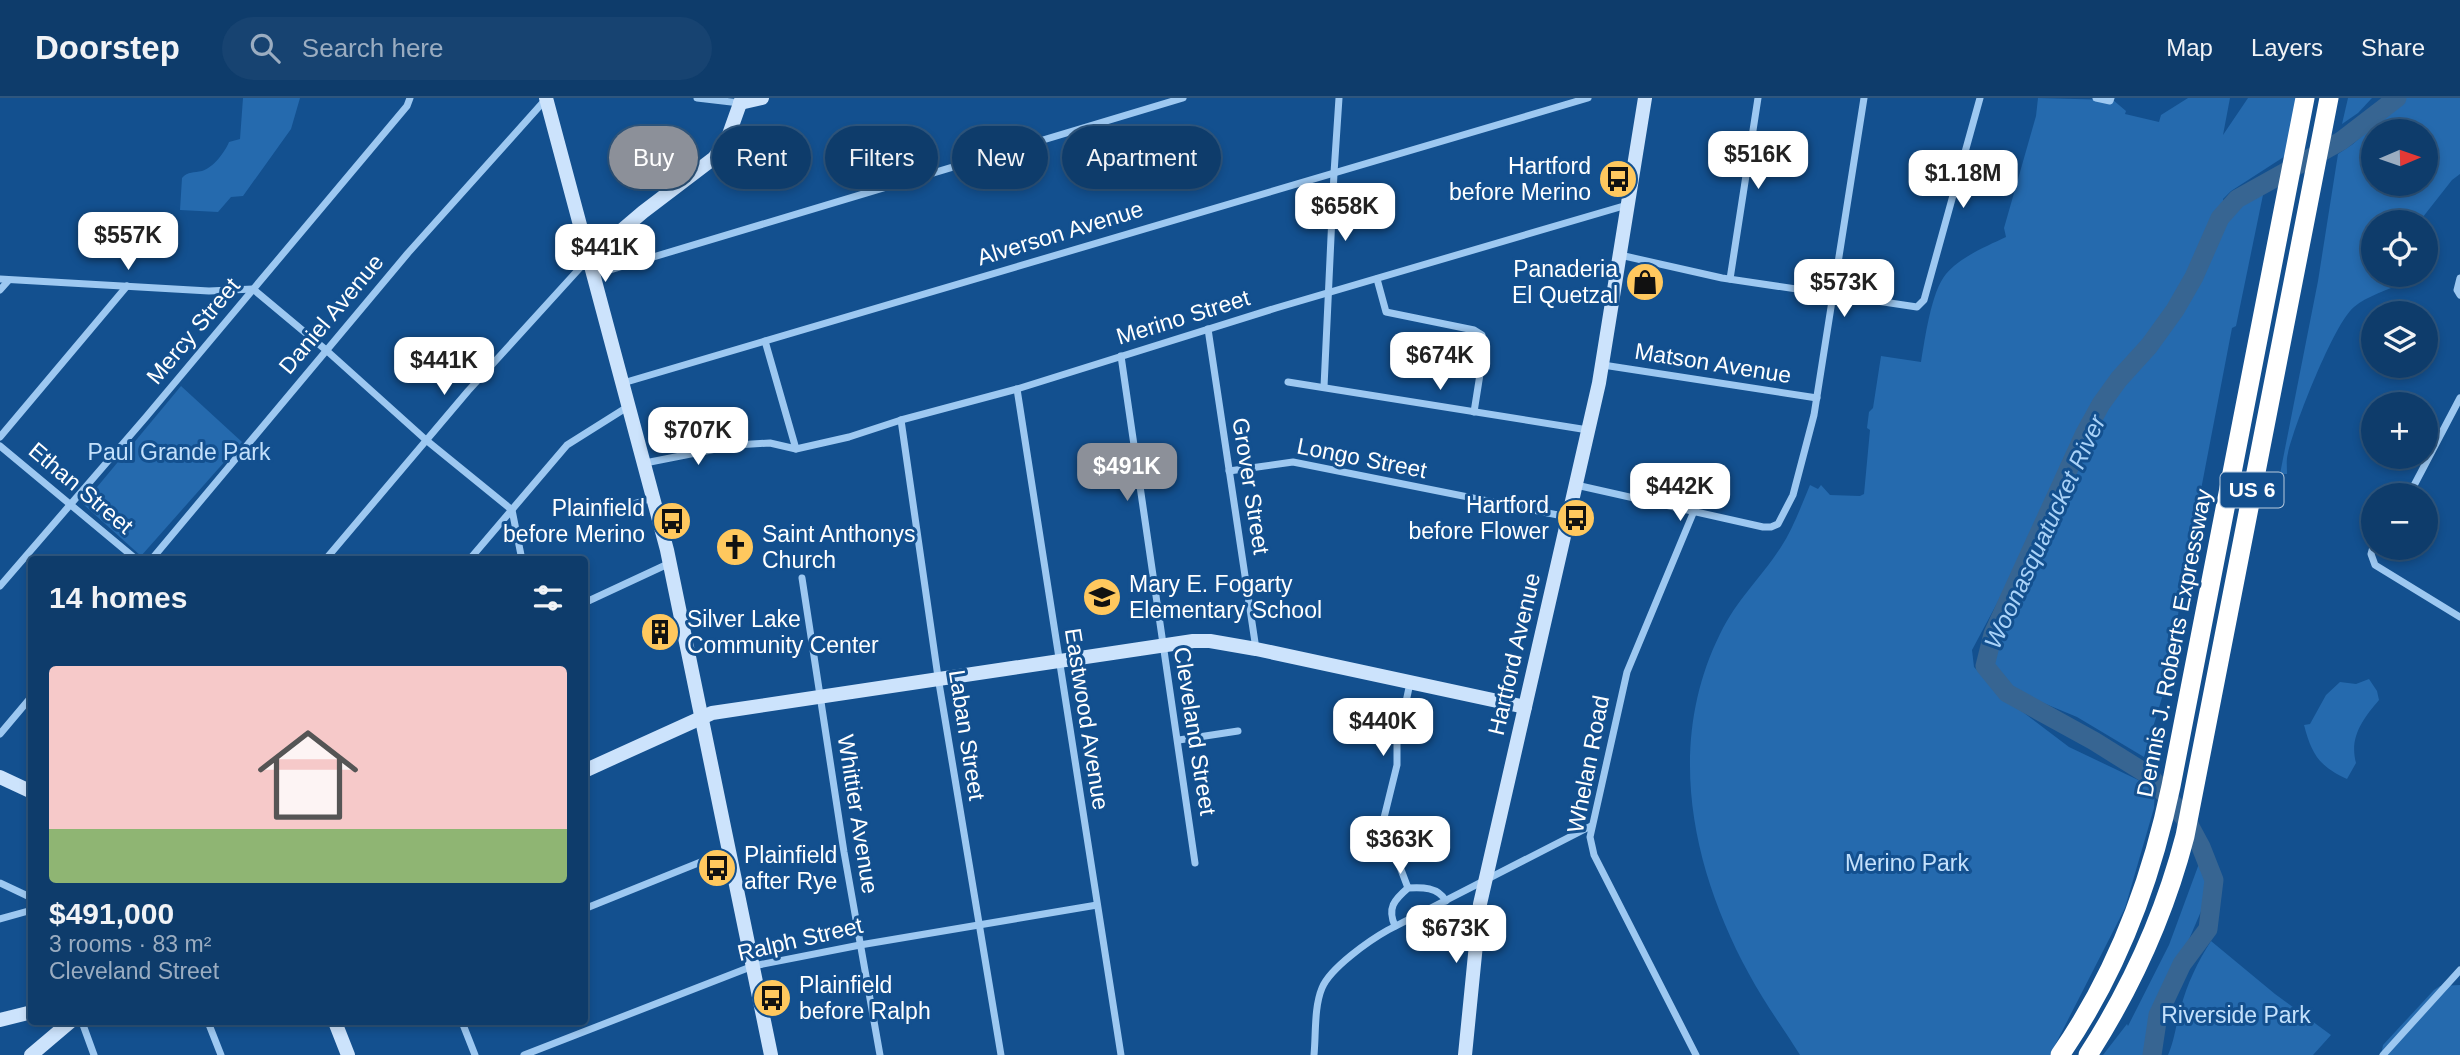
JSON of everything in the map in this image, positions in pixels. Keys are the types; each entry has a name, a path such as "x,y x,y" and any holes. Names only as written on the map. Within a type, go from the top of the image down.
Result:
{"highway":[{"name":"Dennis J. Roberts Expressway","path":"2060,1055 2086,1013 2121,946 2148,876 2164,821 2305,98"},
{"name":"Dennis J. Roberts Expressway","path":"2088,1055 2121,998 2146,946 2183,843 2327,108"}],"main road":[{"path":"546,98 670,563 771,1055"},
{"path":"589,258 643,212 714,158 727,140 741,101 762,98"},
{"name":"Hartford Avenue","path":"1465,1055 1477,924 1603,365 1644,98"},
{"path":"588,769 712,713 939,677 1203,641 1256,649 1525,707"},
{"path":"0,777 28,790"},
{"path":"0,1020 28,1013"},
{"path":"31,1055 66,1025"},
{"path":"336,1025 348,1055"}],"street":[{"name":"Mercy Street","path":"0,586 407,106 410,98"},
{"name":"Daniel Avenue","path":"154,556 420,240 546,98"},
{"path":"697,98 741,101"},
{"path":"329,556 426,440 589,258 601,269 610,270 1183,98"},
{"path":"1324,387 1339,98"},
{"name":"Alverson Avenue","path":"623,383 1588,98"},
{"path":"1730,279 1758,98"},
{"path":"1577,485 1763,527 1778,524 1798,483 1817,398 1864,98"},
{"path":"1620,255 1730,279 1913,307 1920,305 1924,300 1980,98"},
{"path":"2096,98 2109,99"},
{"name":"Merino Street","path":"645,464 747,444 769,443 796,449 849,437 1628,205"},
{"path":"607,245 613,253 628,263"},
{"path":"2458,293 2460,278"},
{"path":"1377,279 1386,312 1395,316 1474,330 1482,335 1484,349 1474,412"},
{"path":"0,290 4,280 209,291 253,289 426,440 512,510 521,556"},
{"path":"0,437 127,286"},
{"name":"Grover Street","path":"1208,329 1256,649"},
{"path":"765,341 796,449"},
{"name":"Cleveland Street","path":"1121,356 1195,863"},
{"name":"Matson Avenue","path":"1603,365 1817,398"},
{"path":"1288,382 1589,430"},
{"name":"Eastwood Avenue","path":"1017,389 1121,1055"},
{"path":"2415,483 2460,398"},
{"path":"472,556 567,445 629,406"},
{"name":"Laban Street","path":"901,420 939,677 1001,1055"},
{"name":"Ethan Street","path":"0,446 132,556"},
{"name":"Longo Street","path":"1229,471 1293,463 1569,517"},
{"path":"616,509 654,498"},
{"name":"Whelan Road","path":"1694,512 1627,672 1591,827 1590,842 1594,855 1696,1055"},
{"path":"2373,560 2375,565 2460,617"},
{"path":"588,601 670,563"},
{"name":"Whittier Avenue","path":"802,578 880,1055"},
{"path":"1379,838 1397,765 1396,744 1410,683"},
{"path":"0,734 28,701"},
{"path":"1179,740 1238,731"},
{"path":"1314,1055 1319,1000 1323,986 1330,976 1369,942 1395,926 1591,827"},
{"path":"588,907 729,851"},
{"path":"1397,859 1408,888"},
{"path":"0,883 28,896"},
{"path":"1395,926 1390,911 1394,901 1408,888 1436,890 1446,901"},
{"name":"Ralph Street","path":"524,1055 753,966 860,944 1097,905"},
{"path":"0,919 28,911"},
{"path":"2383,1055 2460,970"},
{"path":"83,1025 94,1055"},
{"path":"209,1025 221,1055"},
{"path":"463,1025 475,1055"}],"green space":[{"path":"243,98 300,98 291,129 243,196 231,197 218,212 180,210 182,178 210,167 222,155 229,142 240,139"},
{"name":"Merino Park","path":"2038,98 2113,100 2126,111 2125,114 2159,122 2161,115 2188,98 2230,98 2223,135 2248,98 2302,98 2290,153 2223,199 2228,219 2246,198 2264,190 2236,326 2232,328 2167,681 2144,757 2077,717 2012,690 2001,681 1990,663 1991,650 2000,619 2050,528 2115,393 2129,372 2152,353 2192,295 2118,377 1972,650 1974,667 1999,694 2069,747 2155,788 2154,808 2125,908 2050,1055 1800,1055 1755,984 1729,934 1700,850 1692,806 1690,763 1693,719 1703,676 1727,621 1785,540 1810,485 1818,489 1821,485 1830,495 1864,494 1870,430 1867,428 1881,356 1921,362 1936,292 1946,274 1966,257 2006,237 2004,228 2036,116"},
{"path":"2348,98 2372,98 2358,113 2342,124"},
{"path":"2404,98 2460,98 2460,174 2428,210 2361,210 2361,287 2393,287 2361,301 2336,333 2298,421 2287,456 2287,474 2280,474 2318,281 2338,154 2361,137 2361,196 2438,196 2438,119 2381,119"},
{"name":"Paul Grande Park","path":"181,386 242,442 141,556 83,504"},
{"path":"2369,679 2379,700 2359,729 2354,745 2356,763 2347,779 2318,758 2304,725 2310,724 2326,695 2340,682 2356,684"},
{"path":"2200,861 2206,884 2205,902 2178,965 2154,1044 2147,1055 2103,1055 2127,1024 2128,1026 2169,945"},
{"name":"Riverside Park","path":"2211,941 2275,994 2331,1035 2313,1055 2168,1055 2186,990"},
{"path":"2460,985 2460,1055 2381,1055 2383,1045 2434,990 2440,986"}],"waterway":[{"name":"Woonasquatucket River","path":"2152,1055 2158,1015 2182,964 2208,929 2214,880 2187,821 2150,776 2094,741 2007,693 1985,666 1993,634 2085,433 2119,379 2149,346 2175,310 2194,277 2220,218 2237,199 2341,141 2397,98"}],"place":[{"name":"Hartford before Merino","path":"1618,179"},
{"name":"Panaderia El Quetzal","path":"1645,282"},
{"name":"Hartford before Flower","path":"1576,518"},
{"name":"Plainfield before Merino","path":"672,521"},
{"name":"Saint Anthonys Church","path":"735,547"},
{"name":"Mary E. Fogarty Elementary School","path":"1102,597"},
{"name":"Silver Lake Community Center","path":"660,632"},
{"name":"Plainfield after Rye","path":"717,868"},
{"name":"Plainfield before Ralph","path":"772,998"}]}
